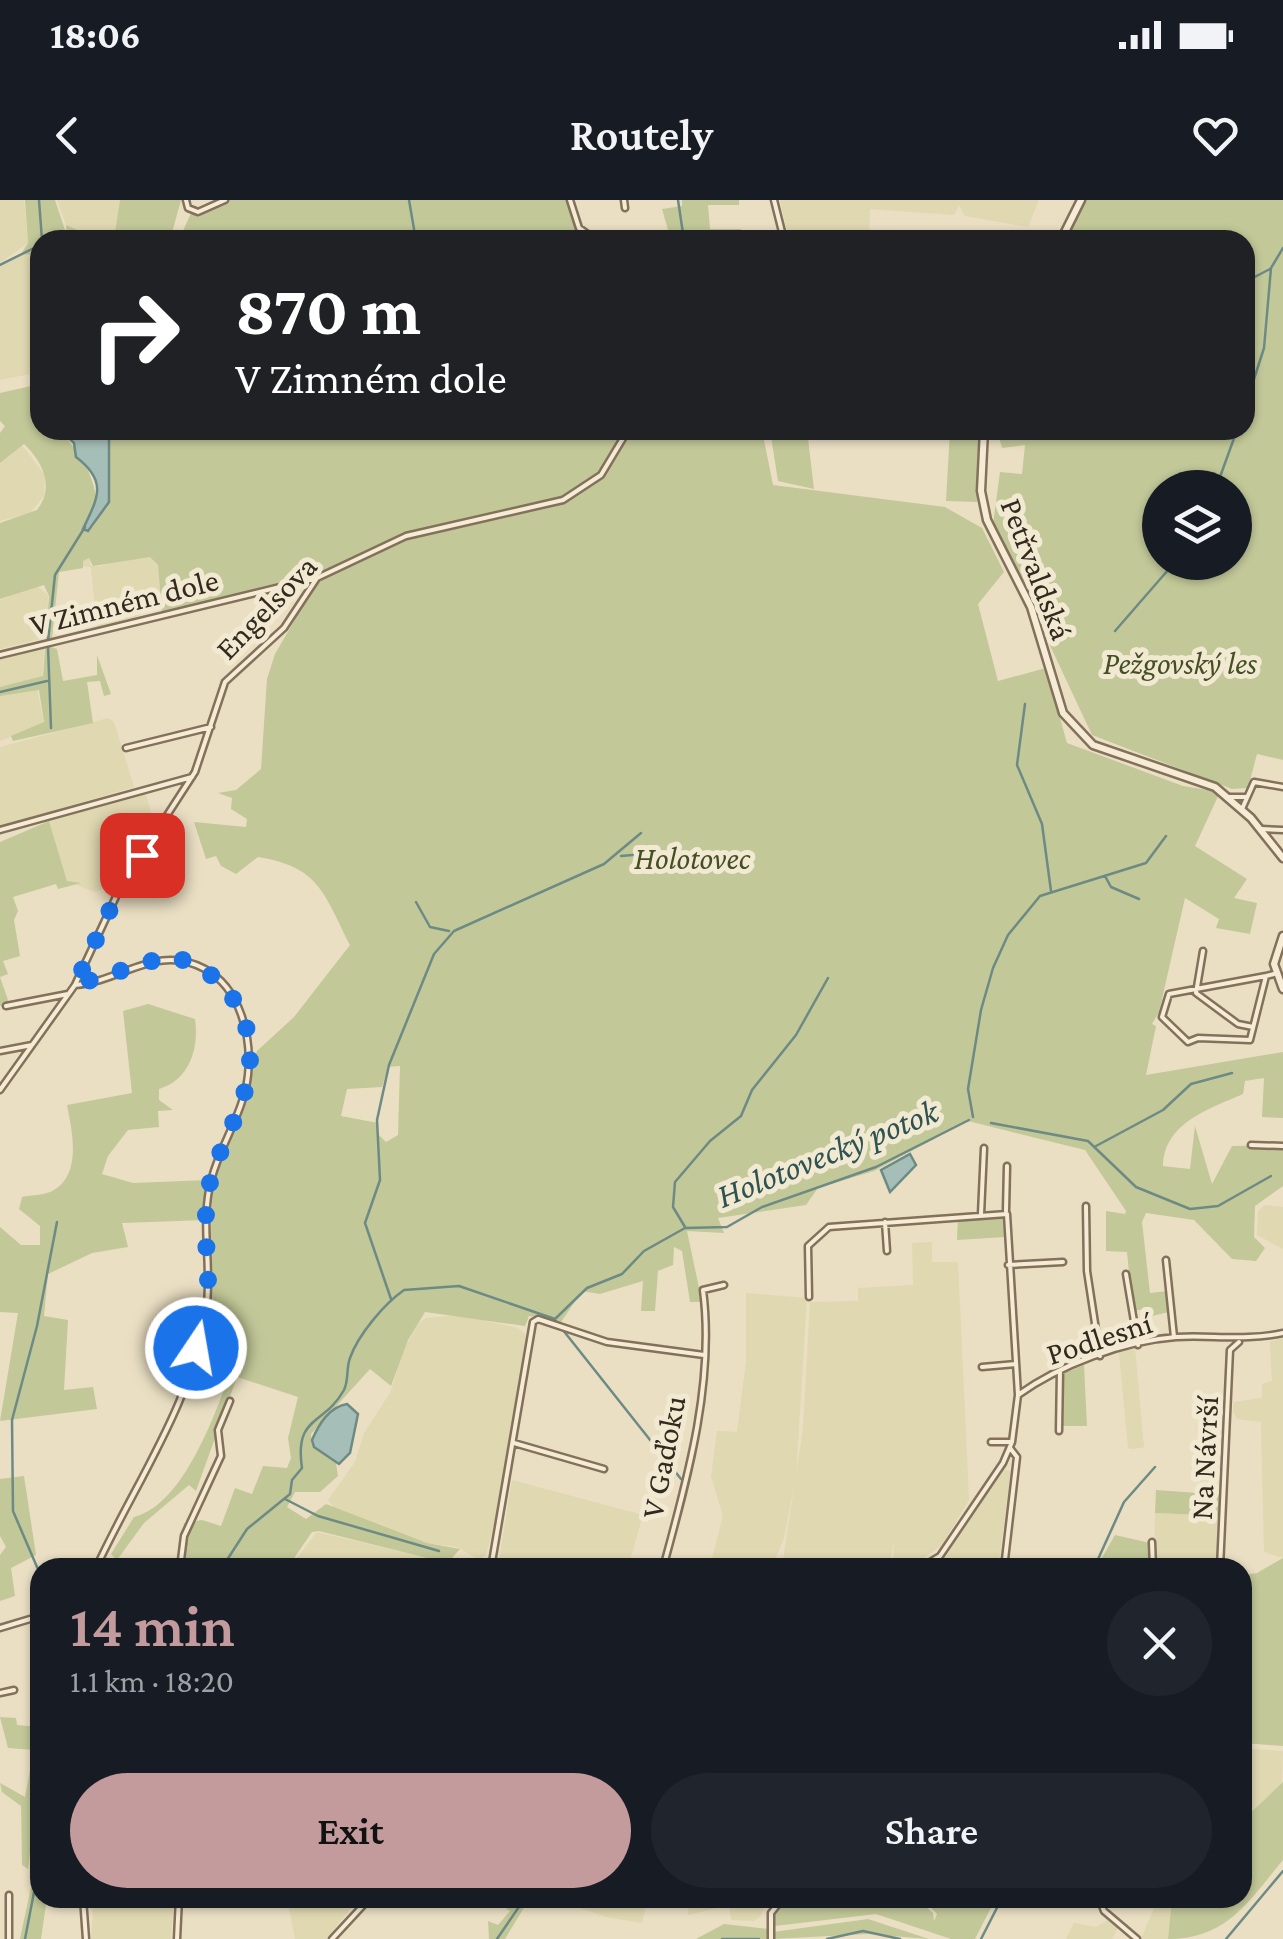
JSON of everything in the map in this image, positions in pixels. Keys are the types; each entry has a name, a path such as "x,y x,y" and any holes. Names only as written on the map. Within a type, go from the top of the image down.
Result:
{"street":[{"path":"186,200 188,208 198,212 225,200"},
{"path":"570,200 575,221 585,230"},
{"path":"624,200 625,208"},
{"path":"774,200 782,230"},
{"path":"1065,230 1081,200"},
{"name":"Engelsova","path":"192,777 225,682 284,628 318,578 406,536 551,505 596,479 621,440"},
{"name":"Petřvaldská","path":"984,440 981,491 986,517 1031,607 1063,713 1093,745 1215,786 1261,828 1283,858"},
{"name":"V Zimném dole","path":"0,655 318,578"},
{"path":"126,748 211,727"},
{"path":"0,830 192,777"},
{"path":"0,1090 75,985 120,888 192,777"},
{"path":"1242,808 1254,782 1283,787"},
{"path":"1229,797 1247,797"},
{"path":"1261,828 1283,830"},
{"path":"1270,975 1169,994 1162,1017 1188,1042 1198,1038 1250,1040 1283,936"},
{"path":"1204,951 1197,988 1210,1006 1238,1024 1253,1027"},
{"path":"75,985 168,956 205,969 227,986 242,1014 248,1077 209,1190 204,1252 206,1304 190,1370 159,1451 101,1558"},
{"path":"1270,975 1283,989"},
{"path":"6,1006 68,994"},
{"path":"0,1051 32,1045"},
{"path":"1251,1145 1283,1146"},
{"path":"981,1214 984,1148"},
{"path":"1006,1166 1008,1265 1018,1396"},
{"path":"1086,1206 1087,1271 1100,1356"},
{"path":"809,1297 807,1253 815,1236 835,1226 1006,1214"},
{"path":"885,1222 887,1251"},
{"path":"1166,1260 1174,1337"},
{"path":"1008,1265 1063,1262"},
{"path":"1126,1274 1138,1345"},
{"name":"V Gaďoku","path":"666,1558 688,1478 707,1322 703,1290 724,1285"},
{"name":"V Gaďoku","path":"514,1443 533,1322 538,1319 607,1342 704,1355"},
{"name":"Podlesní","path":"937,1558 1010,1448 1018,1396 1060,1370 1138,1345 1174,1337 1242,1340 1283,1333"},
{"name":"Na Návrší","path":"1220,1558 1230,1350 1226,1339"},
{"name":"Na Návrší","path":"1230,1350 1242,1340"},
{"path":"982,1366 1016,1364"},
{"path":"1060,1370 1060,1431"},
{"path":"181,1558 184,1536 220,1456 218,1430 230,1401"},
{"path":"991,1442 1012,1442"},
{"path":"492,1558 514,1443 604,1469"},
{"path":"1005,1558 1017,1457 1010,1448"},
{"name":"Na Návrší","path":"1152,1542 1153,1558"},
{"path":"0,1628 30,1619"},
{"path":"0,1692 14,1690"},
{"path":"9,1895 9,1939"},
{"path":"84,1908 86,1939"},
{"path":"177,1939 179,1908"},
{"path":"332,1939 361,1908"},
{"path":"771,1939 776,1908"},
{"path":"1103,1908 1137,1939"}],"shaded area":[{"path":"0,200 24,200 28,243 0,263"},
{"path":"57,200 120,200 116,230 78,230 66,225"},
{"path":"780,200 1039,200 1028,227 965,216 959,205 954,215 870,209 869,230 787,230"},
{"path":"27,253 30,258 30,374 0,380 0,266"},
{"path":"22,445 45,475 44,496 30,513 0,521 0,463"},
{"path":"129,557 150,557 158,565 161,605 146,606 142,614 123,623 97,629 91,567 83,566 83,561 89,558 91,566 101,566"},
{"path":"37,586 48,595 47,637 0,649 0,600"},
{"path":"44,648 42,678 0,687 0,657"},
{"path":"37,689 44,724 0,741 0,696"},
{"path":"108,718 114,722 134,787 0,826 0,747"},
{"path":"145,791 155,827 118,885 94,892 67,881 48,818"},
{"path":"1265,1205 1283,1207 1283,1249 1257,1235 1258,1211"},
{"path":"932,1242 932,1262 958,1262 969,1500 942,1545 924,1558 893,1558 894,1542 891,1558 783,1558 803,1428 810,1302 858,1301 858,1288 913,1285 912,1243"},
{"path":"746,1293 807,1298 796,1476 784,1538 776,1558 712,1558 723,1516 711,1476 717,1431 737,1432 746,1361"},
{"path":"460,1315 518,1328 527,1336 495,1521 482,1558 336,1511 328,1500 355,1462 364,1433 390,1393 404,1349 418,1324 426,1318"},
{"path":"1283,1337 1283,1557 1279,1557 1264,1552 1261,1422 1237,1419 1233,1412 1234,1402 1262,1398 1262,1384 1272,1381 1270,1342"},
{"path":"1135,1348 1144,1447 1133,1449 1128,1448 1119,1353"},
{"path":"1003,1470 1011,1471 999,1558 946,1558 970,1510"},
{"path":"512,1480 643,1515 631,1558 499,1558"},
{"path":"1155,1513 1223,1516 1220,1558 1154,1558"},
{"path":"317,1532 427,1558 297,1558"},
{"path":"1252,1749 1283,1751 1282,1785 1252,1812"},
{"path":"92,1908 173,1908 171,1939 91,1939"},
{"path":"289,1908 351,1908 326,1939 295,1939"},
{"path":"579,1908 646,1908 642,1923"},
{"path":"688,1908 717,1908 688,1915"},
{"path":"729,1908 764,1908 754,1921 731,1920"},
{"path":"1154,1908 1171,1908 1168,1939 1141,1939"},
{"path":"1109,1919 1119,1926 1112,1939 1066,1939 1074,1923 1096,1927"}],"green space":[{"path":"25,200 55,200 65,230 30,230 30,255 21,254 28,243"},
{"path":"120,200 181,200 173,230 115,230"},
{"path":"225,200 569,200 576,226 581,230 183,230 191,213 205,213"},
{"path":"682,200 739,200 739,205 708,205 710,229 741,230 668,230 662,209 682,206"},
{"name":"Pežgovský les","path":"1086,200 1283,200 1283,760 1257,754 1248,788 1232,789 1092,735 993,524 1000,472 1022,474 1025,445 1002,448 1000,440 1255,440 1255,230 1071,230"},
{"name":"Holotovec","path":"30,386 30,440 68,440 85,464 97,506 90,514 92,528 109,502 109,440 764,440 773,485 945,507 982,528 1004,572 978,604 998,681 1046,668 1067,743 1183,786 1220,792 1195,846 1247,879 1234,898 1257,903 1250,934 1216,928 1219,919 1185,898 1159,1012 1152,1024 1156,1026 1146,1075 1283,1052 1283,1118 1262,1117 1264,1078 1245,1081 1243,1094 1203,1112 1180,1128 1165,1151 1163,1166 1190,1169 1195,1126 1212,1184 1232,1146 1283,1145 1283,1186 1255,1206 1254,1237 1265,1248 1256,1261 1232,1259 1194,1220 1146,1213 1142,1222 1150,1293 1168,1291 1169,1312 1152,1316 1150,1308 1133,1311 1127,1252 1106,1251 1106,1211 1126,1211 1085,1150 968,1121 874,1171 818,1188 806,1205 718,1218 724,1233 687,1231 702,1302 690,1302 682,1251 674,1247 673,1265 658,1271 655,1311 641,1311 643,1281 600,1294 582,1291 559,1325 547,1318 529,1316 525,1326 425,1312 408,1340 391,1386 370,1369 311,1434 312,1445 336,1463 338,1476 320,1492 295,1492 287,1507 306,1519 326,1504 427,1543 460,1549 452,1558 427,1558 319,1531 312,1532 294,1558 178,1558 184,1523 202,1520 221,1526 235,1488 252,1494 263,1466 287,1468 291,1458 288,1438 298,1397 237,1377 196,1491 189,1485 144,1523 115,1558 111,1554 134,1517 152,1509 183,1476 232,1368 226,1342 202,1328 208,1308 213,1178 257,1051 294,1017 350,945 326,897 308,876 258,857 236,874 221,866 216,856 206,859 194,822 246,827 247,819 231,809 232,798 218,793 236,790 261,769 267,679 275,654 322,573 162,615 158,565 150,557 93,566 89,558 83,561 83,568 59,572 51,647 57,649 63,681 97,675 97,655 111,694 104,696 100,681 87,682 93,723 13,741 11,736 44,722 39,690 0,696 0,687 43,676 49,596 44,585 0,599 0,523 37,510 46,484 37,459 24,444 0,463 0,433 5,426 0,421 0,393","holes":["400,1066 398,1135 386,1142 377,1133 378,1123 341,1116 347,1089 382,1087 388,1067"]},
{"path":"772,440 808,440 814,489 778,481"},
{"path":"949,440 980,440 977,502 946,501"},
{"path":"49,821 67,881 81,883 58,889 56,884 13,897 18,911 14,920 20,956 3,961 8,974 0,977 0,842"},
{"path":"0,977 9,1003 0,1006"},
{"path":"148,1004 195,1019 194,1052 185,1071 159,1089 159,1100 173,1110 158,1111 159,1127 128,1130 108,1156 102,1174 133,1183 209,1180 205,1220 122,1223 128,1247 92,1253 48,1274 44,1316 68,1320 64,1390 93,1387 97,1409 0,1421 18,1313 0,1312 0,1227 21,1245 40,1245 40,1226 19,1209 22,1197 54,1190 69,1173 73,1151 67,1105 132,1093 123,1011"},
{"path":"958,1217 1005,1218 1005,1237 957,1240"},
{"path":"1084,1365 1087,1426 1061,1426 1062,1374"},
{"path":"24,1476 36,1555 11,1568 15,1596 0,1601 0,1555 6,1547 0,1536 0,1479"},
{"path":"1156,1490 1225,1495 1223,1516 1155,1513"},
{"path":"1115,1535 1150,1543 1149,1558 1102,1558"},
{"path":"1283,1558 1283,1746 1252,1744 1252,1574"},
{"path":"0,1717 16,1718 17,1725 30,1726 30,1750 8,1748"},
{"path":"30,1771 28,1869 22,1865 21,1806 2,1792 0,1783 25,1797"},
{"path":"1283,1782 1283,1860 1252,1897 1252,1811"},
{"path":"30,1892 30,1908 46,1908 41,1939 20,1939"},
{"path":"505,1908 524,1908 505,1939 489,1939 488,1921 498,1925 510,1911"},
{"path":"776,1908 927,1908 934,1921 937,1914 931,1908 991,1908 975,1939 951,1939 876,1914 775,1926 772,1921"},
{"path":"1171,1908 1242,1908 1206,1933 1168,1939"},
{"path":"868,1919 929,1939 868,1934 772,1939 773,1932"},
{"path":"724,1924 768,1929 769,1939 696,1939"}],"water":[{"path":"71,440 109,440 109,502 88,531 83,529 96,500 96,483 76,457"},
{"path":"910,1154 916,1165 890,1192 881,1170"},
{"path":"347,1404 358,1414 350,1453 339,1464 314,1447 312,1440 330,1412"}],"waterway":[{"path":"39,200 41,230"},
{"path":"409,200 414,229"},
{"path":"678,200 682,230"},
{"path":"1255,376 1264,348 1271,268 1283,248"},
{"path":"0,265 30,250"},
{"path":"1255,277 1270,269"},
{"path":"1223,470 1233,440"},
{"path":"48,641 55,575 85,527"},
{"path":"1115,631 1159,580"},
{"path":"48,646 51,728"},
{"path":"0,692 47,681"},
{"path":"1025,704 1017,765 1042,824 1051,891"},
{"path":"391,1299 365,1223 380,1180 377,1120 389,1065 434,954 454,931 604,864 641,833"},
{"name":"Holotovecký potok","path":"973,1117 968,1089 981,1010 1008,935 1040,896 1146,863 1166,836"},
{"path":"621,856 644,854 679,862"},
{"path":"1105,876 1111,887 1139,899"},
{"path":"416,902 430,927 449,931"},
{"path":"685,1227 673,1207 675,1182 710,1141 741,1116 752,1090 796,1035 828,978"},
{"path":"1096,1146 1163,1110 1191,1084 1232,1073"},
{"name":"Holotovecký potok","path":"228,1558 247,1529 290,1494 292,1480 302,1468 302,1439 306,1430 344,1390 350,1358 365,1330 404,1290 459,1286 555,1319 587,1288 622,1274 644,1251 685,1228 727,1227 762,1207 876,1167 969,1120"},
{"path":"991,1123 1088,1141 1136,1187 1190,1209 1218,1206 1271,1176"},
{"path":"33,1558 13,1511 12,1420 37,1326 57,1222"},
{"path":"555,1320 681,1479"},
{"path":"1099,1558 1124,1502 1155,1467"},
{"path":"285,1499 318,1516 439,1551"},
{"path":"1252,1908 1283,1871"},
{"name":"Holotovecký potok","path":"25,1939 31,1908"},
{"path":"497,1939 518,1908"},
{"path":"981,1939 997,1908"},
{"path":"1226,1939 1252,1908"},
{"path":"827,1939 863,1931 900,1939"},
{"path":"722,1939 759,1939"}],"route":[{"path":"142,855 120,888 75,985 168,956 183,959 227,986 242,1014 247,1048 248,1077 209,1190 204,1252 208,1277 206,1304 196,1348"}]}
